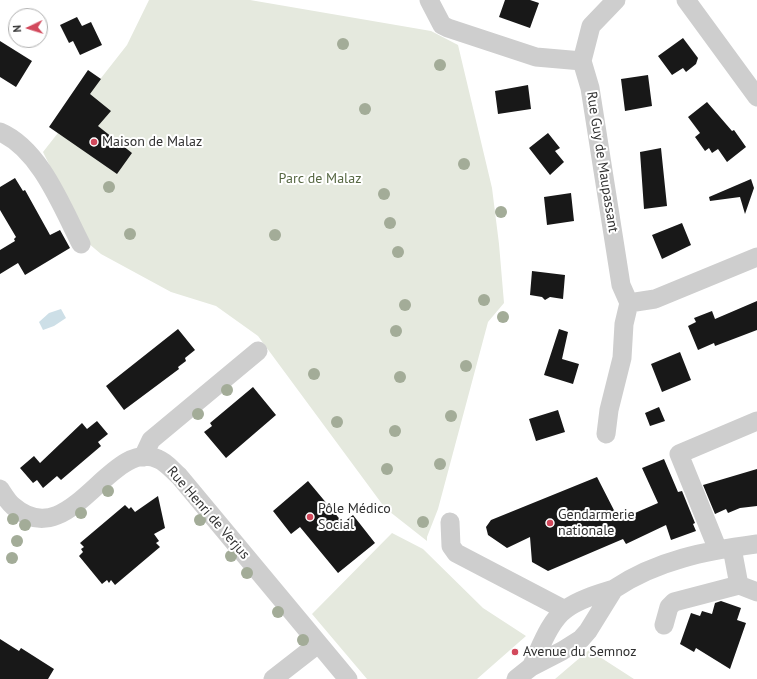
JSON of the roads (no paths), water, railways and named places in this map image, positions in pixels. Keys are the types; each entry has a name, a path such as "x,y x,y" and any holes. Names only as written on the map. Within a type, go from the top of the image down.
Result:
{"street":[{"path":"429,0 442,25 448,28 536,57 582,61 590,26 616,0"},
{"path":"686,0 757,97"},
{"name":"Rue Guy de Maupassant","path":"582,61 590,88 621,285 629,303"},
{"path":"0,132 14,139 32,158 46,177 81,244"},
{"path":"606,434 609,410 622,358 624,324 629,303 655,300 757,257"},
{"path":"0,489 13,506 24,514 42,518 59,516 125,462 143,456 151,440 258,351"},
{"path":"739,585 725,549 679,454 757,421"},
{"name":"Rue Henri de Verjus","path":"143,456 156,458 179,476 348,679"},
{"path":"450,522 450,536 445,550 456,553 565,610"},
{"path":"531,667 553,624 565,610 582,600 614,589 633,576 661,564 725,549 757,544"},
{"path":"664,624 669,607 674,602 739,585 757,592"},
{"path":"516,679 531,667 562,651 581,638 588,631 614,589"},
{"path":"273,679 318,644"}],"place":[{"name":"Maison de Malaz","path":"94,142"},
{"name":"Pôle Médico Social","path":"310,517"},
{"name":"Gendarmerie nationale","path":"550,523"},
{"name":"Avenue du Semnoz","path":"515,652"}],"park label":[{"name":"Parc de Malaz","path":"320,179"}]}
